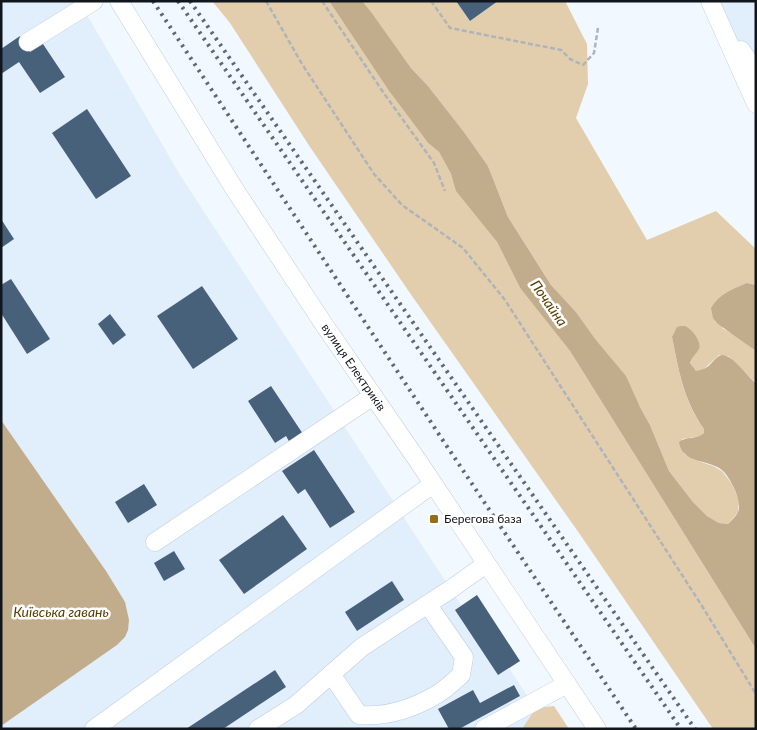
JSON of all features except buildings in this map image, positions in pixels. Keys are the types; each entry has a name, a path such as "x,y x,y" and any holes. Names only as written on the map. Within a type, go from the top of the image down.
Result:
{"street":[{"path":"28,42 94,1"},
{"name":"вулиця Електриків","path":"119,1 230,182 597,729"},
{"path":"712,6 756,72"},
{"path":"712,6 756,104"},
{"path":"155,542 373,396"},
{"path":"94,729 433,484"},
{"path":"258,729 296,704 362,647 428,605 486,564"},
{"path":"331,674 359,715 377,716 407,709 437,695 461,675 464,657 428,605"},
{"path":"484,729 567,684"}],"path":[{"path":"266,1 302,64 374,174 402,205 464,248 505,300 702,606 756,694"},
{"path":"322,1 383,92 434,163 445,191"},
{"path":"431,1 450,28 561,50 570,59 583,65 594,53 598,28"}],"shaded area":[{"path":"1,1 79,1 180,175 461,605 477,595 520,661 509,668 549,729 1,729 1,726 117,645 106,571 1,420"},
{"path":"212,1 329,1 389,91 428,143 439,152 451,174 457,191 497,242 520,288 570,351 756,649 756,729 713,729 579,533 412,296 310,147 230,23"},
{"path":"362,1 456,1 470,21 498,1 565,1 587,44 588,84 576,118 647,240 716,211 756,249 756,285 747,283 722,328 756,351 756,383 728,356 719,355 704,369 696,372 690,363 699,348 672,337 686,396 704,429 702,436 682,439 684,454 722,471 732,484 739,501 738,512 728,524 719,523 707,516 693,502 669,471 650,425 640,407 576,312 551,285 508,217 488,166 428,86 411,68"},
{"path":"716,1 756,1 756,92"},
{"path":"554,706 569,729 522,729 536,708"}],"water":[{"name":"Почайна","path":"329,1 362,1 411,68 428,86 464,132 488,166 508,217 551,285 576,312 595,339 626,376 650,425 669,471 693,502 707,516 719,523 728,524 732,520 738,512 739,502 732,484 722,470 690,458 681,449 679,442 701,435 704,433 704,429 686,396 672,337 677,327 685,326 698,339 699,349 690,363 696,371 708,367 719,356 723,355 733,360 756,383 756,649 570,351 520,288 497,242 456,191 451,174 439,152 428,143 389,91"},
{"path":"747,283 756,285 756,351 718,324 713,318 711,308 722,296"},
{"name":"Київська гавань","path":"1,420 106,571 125,602 129,620 125,637 117,645 1,726"}],"railway":[{"path":"153,1 636,729"},
{"path":"178,1 681,729"},
{"path":"190,1 695,729"}],"place":[{"name":"Берегова база","path":"434,519"}]}
